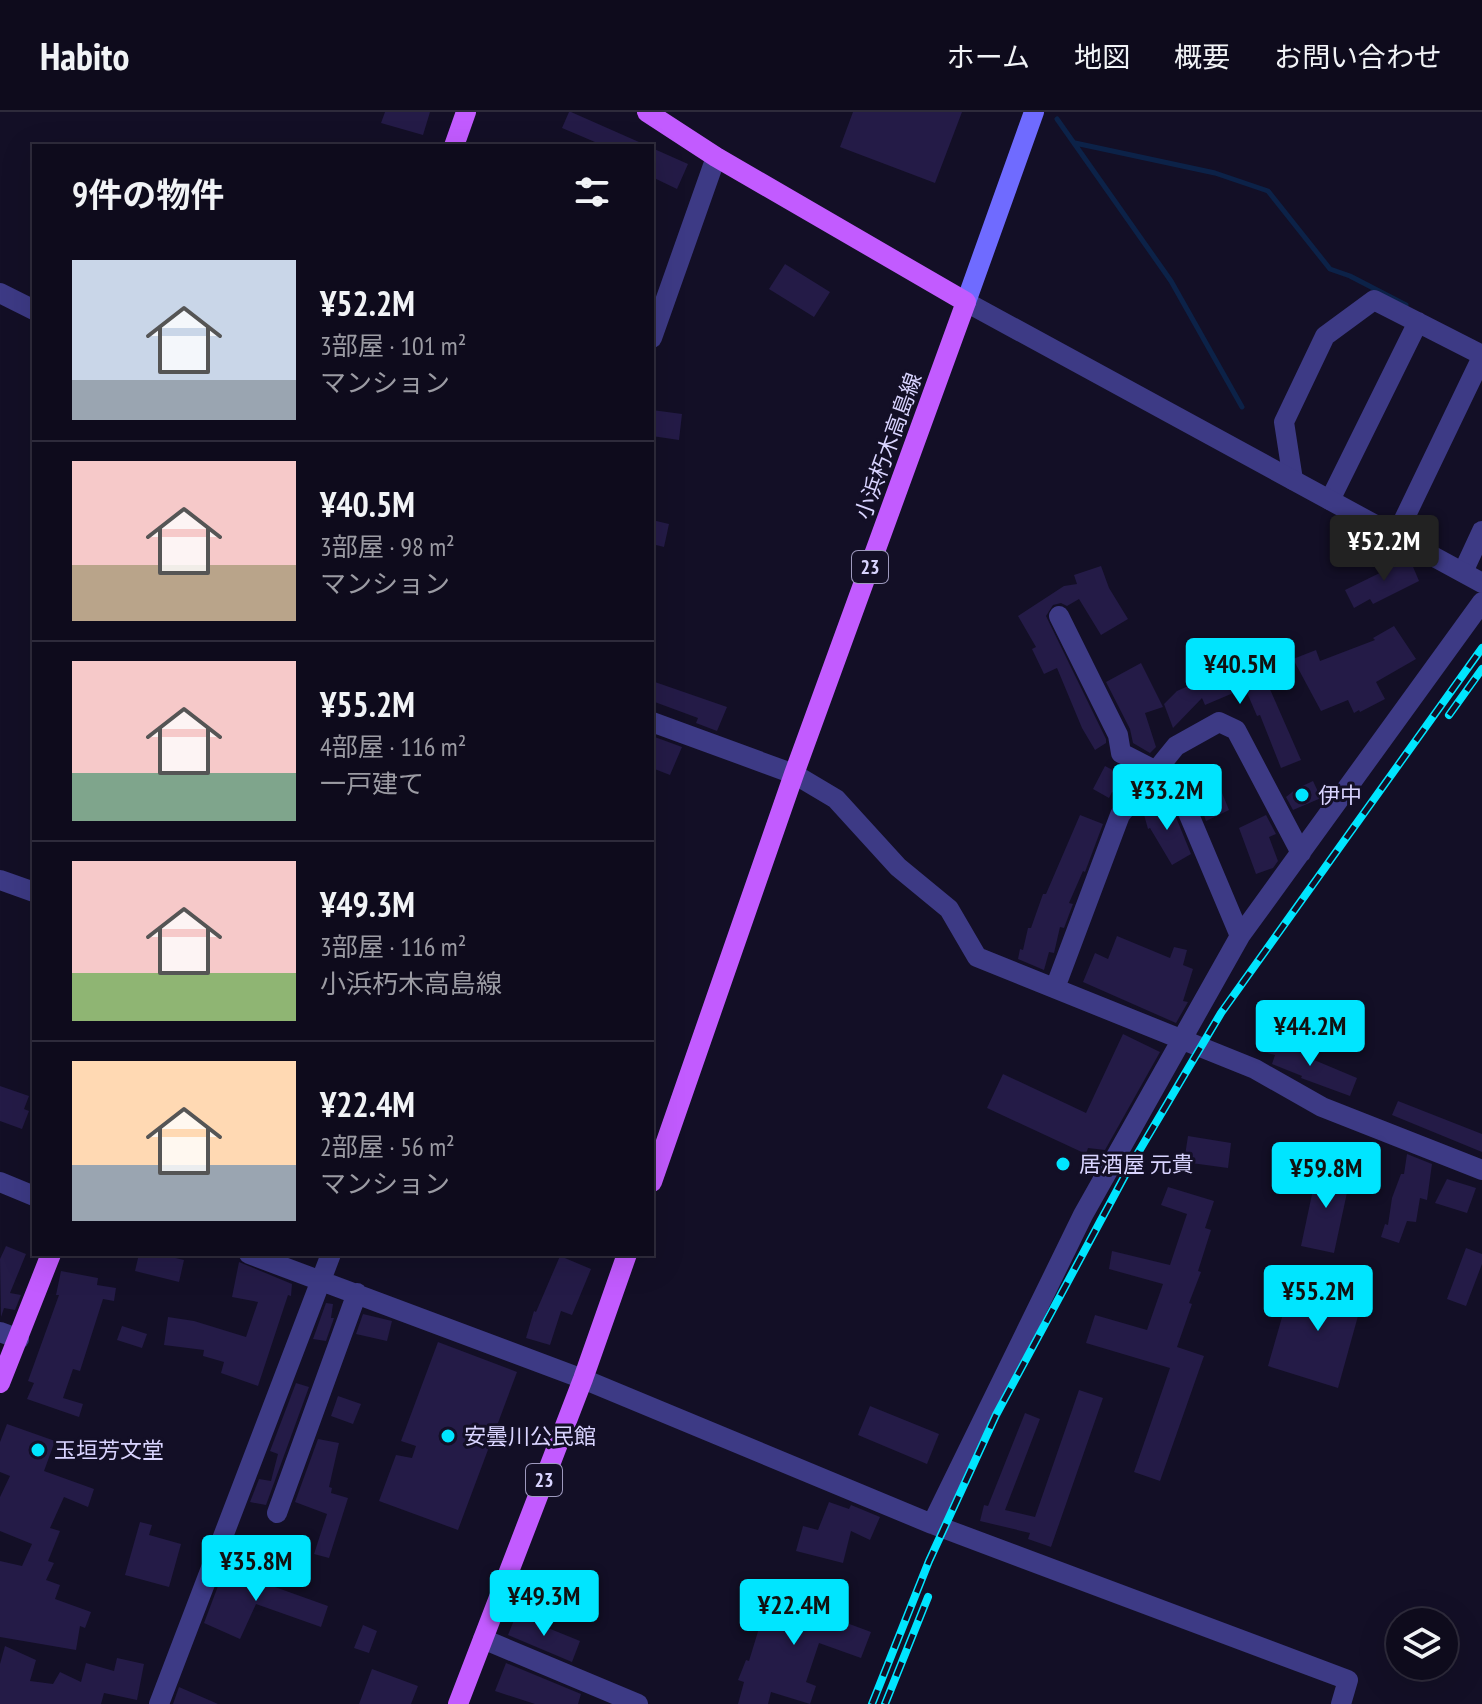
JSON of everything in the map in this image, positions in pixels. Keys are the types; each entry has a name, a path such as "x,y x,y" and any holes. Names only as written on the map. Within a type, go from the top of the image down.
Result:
{"main road":[{"path":"455,144 466,112"},
{"path":"647,112 716,157 966,302 1034,112"},
{"name":"小浜朽木高島線","path":"654,1176 794,774 966,302"},
{"path":"0,1383 9,1335 50,1256"},
{"name":"23","path":"458,1704 583,1379 626,1256"}],"street":[{"path":"654,332 716,157"},
{"path":"0,293 32,309"},
{"path":"1293,480 1284,422 1325,336 1374,300 1482,356 1396,536"},
{"path":"966,302 1482,583"},
{"path":"1330,500 1418,322"},
{"path":"1463,572 1482,531"},
{"path":"932,1524 1083,1215 1240,936 1482,602"},
{"path":"1059,616 1118,735 1121,753 1156,771 1184,803 1240,936"},
{"path":"1055,988 1120,815 1176,746 1219,722 1236,730 1301,853"},
{"path":"654,723 794,774 836,799 898,867 949,909 977,957 1255,1069 1322,1107 1482,1170"},
{"path":"0,880 32,891"},
{"path":"0,1182 32,1195"},
{"path":"255,1256 583,1379 932,1524 1348,1680 1341,1704"},
{"path":"159,1704 330,1256"},
{"path":"277,1513 357,1293"},
{"path":"483,1639 638,1704"}],"building":[{"path":"385,112 430,112 423,135 381,123"},
{"path":"571,112 643,144 594,144 562,128"},
{"path":"853,112 962,112 935,183 840,147"},
{"path":"654,149 688,164 677,189 654,178"},
{"path":"785,264 830,292 814,317 769,289"},
{"path":"654,410 682,414 679,440 654,436"},
{"path":"654,520 669,524 664,547 654,544"},
{"path":"1388,549 1411,562 1419,581 1373,604 1370,599 1354,608 1345,590 1396,565"},
{"path":"1101,566 1109,588 1128,619 1101,635 1079,599 1067,606 1061,603 1053,605 1046,616 1106,739 1106,743 1095,750 1082,728 1057,668 1044,674 1032,649 1036,647 1018,616 1064,586 1077,584 1074,575"},
{"path":"1394,626 1416,659 1376,682 1385,699 1360,712 1354,713 1348,700 1321,711 1293,659 1316,650 1320,661 1375,640 1373,638"},
{"path":"1258,662 1301,760 1281,768 1260,715 1257,716 1245,688 1205,705 1202,698 1173,728 1164,704 1177,691 1213,675 1215,680"},
{"path":"1141,663 1163,707 1145,713 1156,747 1150,753 1133,743 1130,729 1106,682"},
{"path":"654,682 727,707 717,731 696,723 698,718 654,702"},
{"path":"654,737 682,747 670,775 654,769"},
{"path":"1105,766 1130,779 1119,796 1112,792 1109,798 1093,789"},
{"path":"1211,766 1229,810 1206,821 1190,774"},
{"path":"1313,781 1321,798 1293,810 1286,797"},
{"path":"1167,803 1173,810 1191,854 1172,865 1148,829 1143,811"},
{"path":"1080,815 1103,824 1085,872 1069,903 1073,904 1064,928 1060,927 1054,953 1049,952 1044,970 1018,959 1020,949 1023,950 1028,928 1031,928 1043,894 1046,894"},
{"path":"1266,815 1276,834 1269,837 1278,861 1273,868 1256,874 1239,828"},
{"path":"1117,936 1170,958 1174,947 1187,950 1183,965 1193,969 1183,1001 1188,1002 1176,1023 1083,982 1095,953 1108,959"},
{"path":"1123,1034 1160,1052 1105,1150 1088,1148 1086,1154 987,1108 1003,1074 1086,1113"},
{"path":"1266,1038 1309,1054 1307,1057 1357,1078 1350,1096 1272,1064 1275,1055 1264,1052"},
{"path":"0,1086 29,1096 24,1109 29,1111 22,1129 0,1121"},
{"path":"1398,1101 1482,1134 1482,1152 1392,1115"},
{"path":"1188,1136 1231,1143 1228,1168 1184,1162"},
{"path":"1407,1154 1432,1164 1427,1200 1420,1198 1416,1222 1407,1221 1399,1243 1381,1237 1385,1224 1388,1225 1392,1198 1401,1174 1404,1174"},
{"path":"1318,1166 1351,1174 1334,1253 1301,1246"},
{"path":"1447,1179 1476,1188 1467,1213 1435,1203"},
{"path":"1168,1187 1214,1201 1205,1228 1211,1230 1198,1271 1201,1272 1177,1347 1204,1356 1160,1481 1134,1472 1170,1368 1086,1343 1095,1315 1147,1330 1163,1284 1109,1269 1112,1251 1170,1265 1187,1214 1161,1205"},
{"path":"6,1246 26,1254 10,1293 21,1295 15,1310 4,1308 1,1317 0,1259"},
{"path":"1466,1248 1482,1254 1482,1264 1466,1306 1447,1299"},
{"path":"139,1256 167,1256 184,1260 179,1282 135,1271"},
{"path":"560,1256 591,1269 572,1315 561,1311 550,1345 526,1338 534,1311"},
{"path":"239,1262 292,1284 291,1296 288,1295 258,1386 221,1373 224,1362 203,1356 204,1350 164,1345 168,1317 194,1321 246,1337 258,1302 232,1297"},
{"path":"61,1271 98,1278 97,1285 116,1288 114,1301 103,1299 80,1371 73,1369 63,1398 83,1404 79,1417 27,1399 34,1383 28,1381 59,1295 56,1295"},
{"path":"1348,1274 1368,1280 1338,1388 1268,1366 1291,1286 1341,1300"},
{"path":"326,1303 333,1304 331,1318 334,1318 326,1341 313,1339"},
{"path":"363,1314 392,1321 387,1341 356,1334"},
{"path":"122,1326 147,1334 142,1348 117,1340"},
{"name":"安曇川公民館","path":"438,1342 517,1372 458,1530 379,1501 396,1455 412,1458 416,1446 401,1441"},
{"path":"296,1383 309,1387 266,1505 250,1502 259,1479 271,1481 278,1454 270,1451"},
{"path":"1079,1390 1103,1398 1051,1547 1028,1539 1030,1533 980,1521 984,1505 988,1506 1025,1413 1040,1419 1005,1510 1035,1517"},
{"path":"338,1396 361,1404 353,1424 331,1416"},
{"path":"870,1406 939,1434 927,1464 858,1435"},
{"path":"7,1424 55,1441 44,1471 94,1489 88,1507 64,1497 50,1528 60,1531 48,1561 54,1563 46,1580 60,1585 55,1599 91,1612 85,1628 80,1626 76,1650 0,1637 0,1561 22,1566 32,1544 0,1531 0,1497 10,1476 0,1472 0,1442"},
{"path":"318,1439 339,1443 329,1487 332,1488 331,1493 348,1498 329,1558 314,1554 327,1514 295,1502"},
{"path":"829,1502 849,1509 851,1505 880,1517 870,1540 851,1531 843,1563 796,1551 803,1526 818,1530"},
{"path":"140,1522 152,1525 149,1535 181,1544 169,1587 125,1575"},
{"path":"226,1565 261,1582 328,1606 321,1627 256,1604 240,1639 204,1623"},
{"path":"803,1587 821,1593 817,1607 838,1614 836,1619 871,1632 861,1658 819,1643 806,1682 816,1686 810,1704 771,1692 768,1704 738,1704 744,1682 738,1680 746,1660 749,1661 770,1592 799,1601"},
{"path":"516,1615 580,1641 572,1662 508,1635"},
{"path":"363,1625 377,1631 369,1653 354,1648"},
{"path":"5,1646 36,1660 30,1681 53,1684 60,1672 81,1682 86,1663 114,1671 117,1658 144,1664 137,1700 104,1693 101,1704 0,1704 0,1664"},
{"path":"506,1663 581,1694 578,1704 535,1704 495,1691"},
{"path":"372,1669 418,1686 411,1704 359,1704"},
{"path":"179,1687 218,1704 173,1704"}],"waterway":[{"path":"1057,119 1171,281 1242,407"},
{"path":"1075,143 1215,173 1268,191 1330,269 1406,305"}],"railway":[{"path":"872,1704 929,1561 996,1415 1129,1168 1221,1013 1482,648"},
{"path":"1449,715 1482,669"},
{"path":"885,1704 928,1597"}],"place":[{"name":"伊中","path":"1302,795"},
{"name":"居酒屋 元貴","path":"1063,1164"},
{"name":"安曇川公民館","path":"448,1436"},
{"name":"玉垣芳文堂","path":"38,1450"}]}
